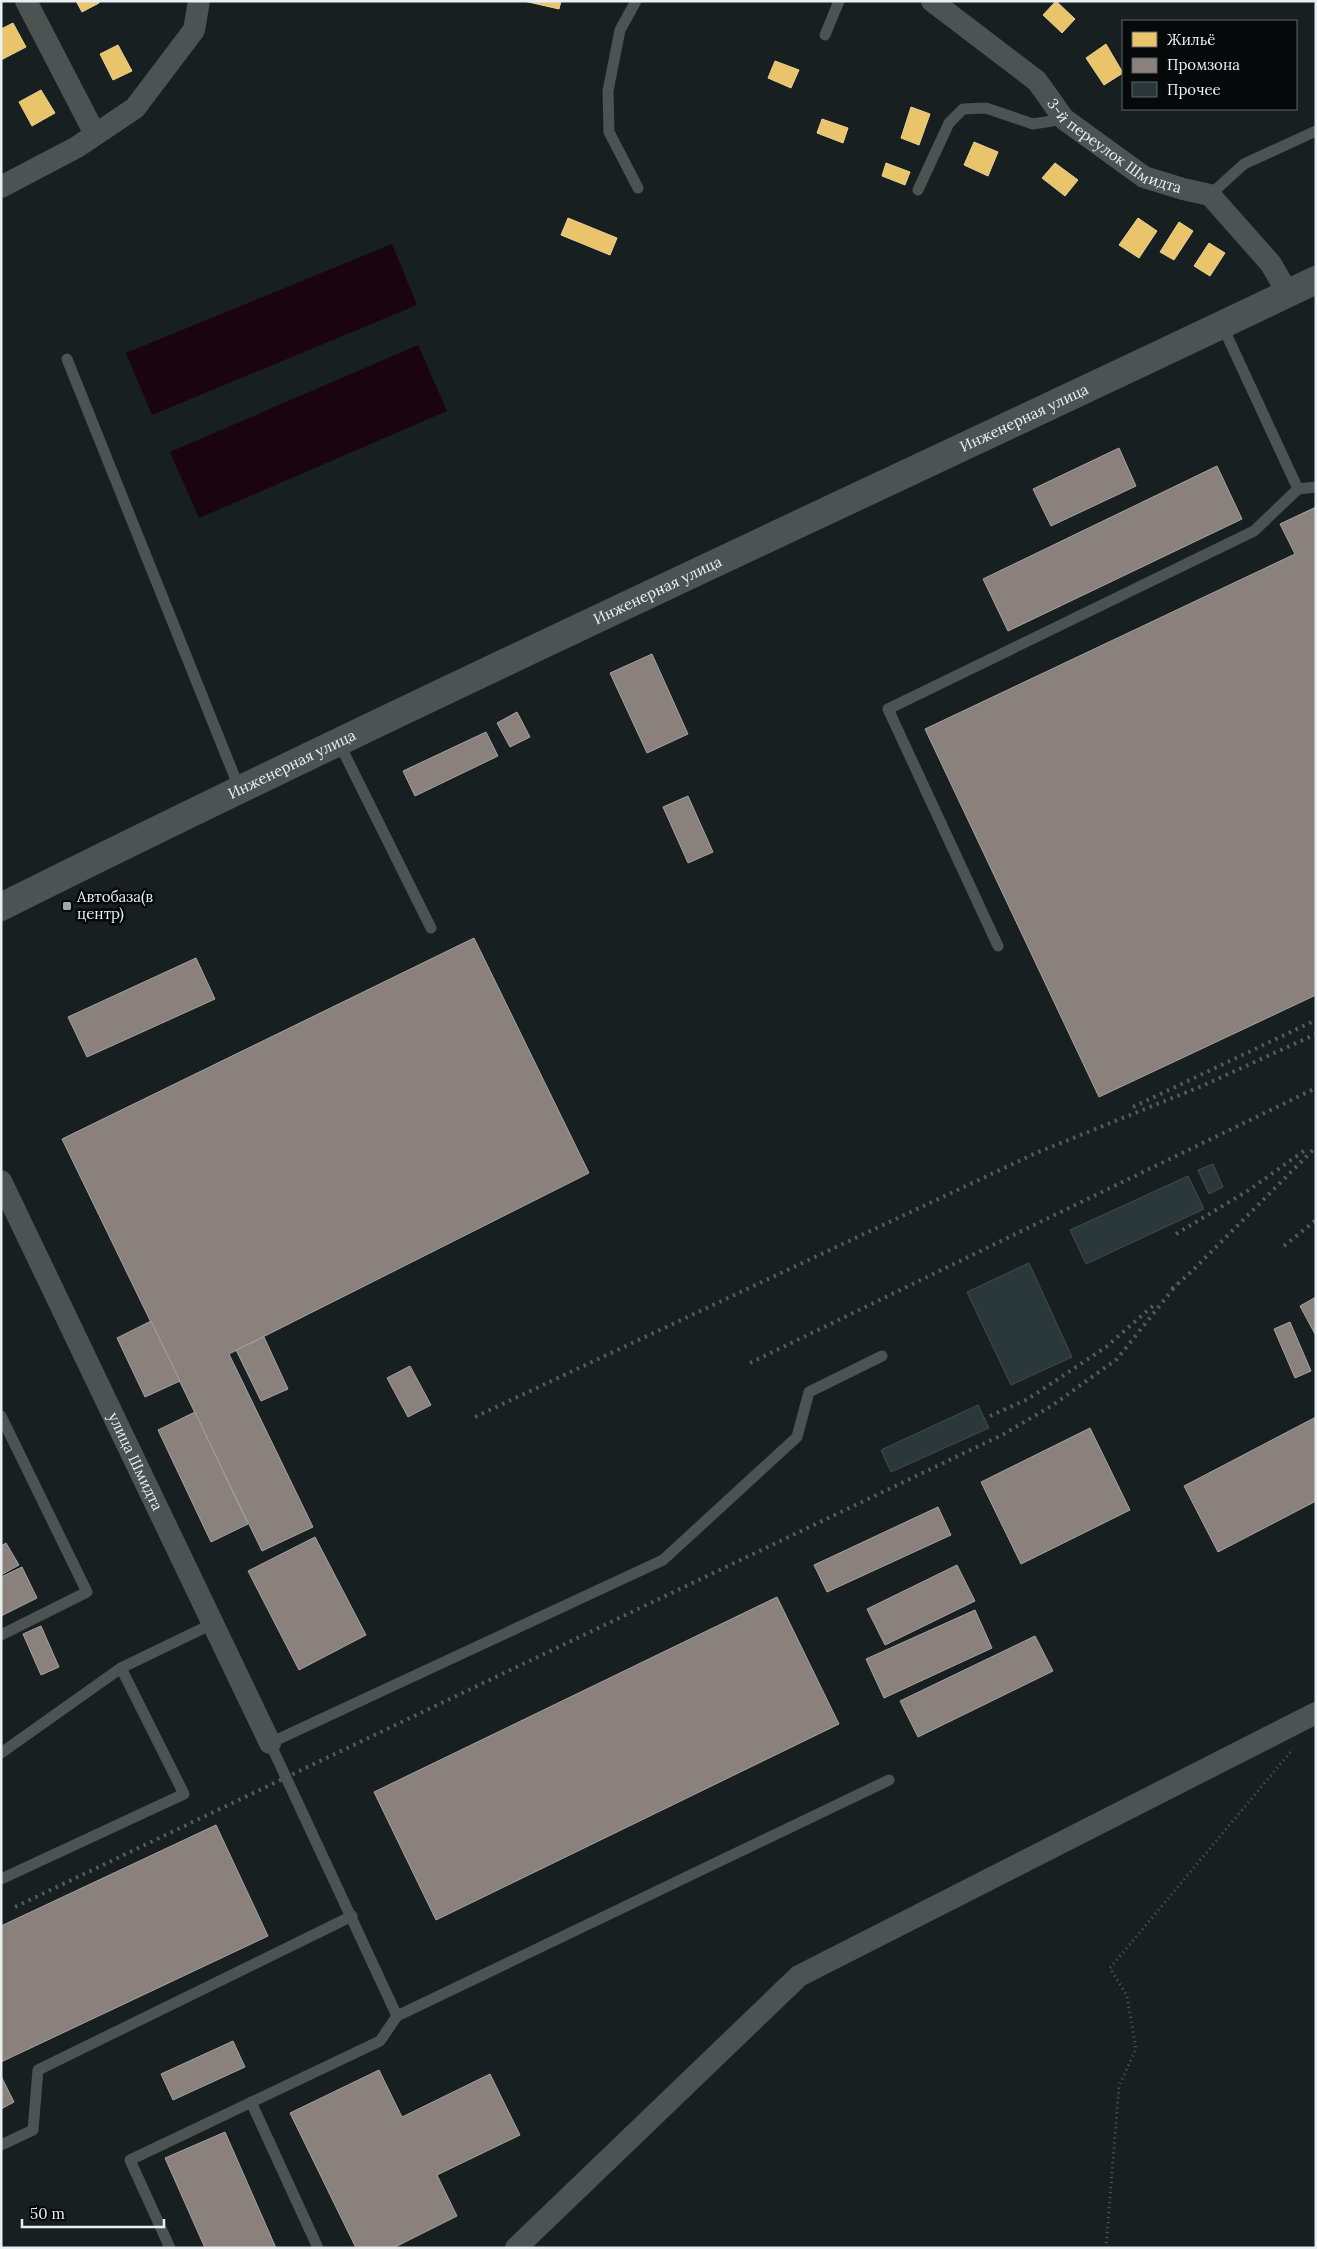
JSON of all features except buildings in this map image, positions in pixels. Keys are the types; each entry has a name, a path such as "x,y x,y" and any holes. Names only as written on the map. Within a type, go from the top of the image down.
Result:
{"street":[{"path":"26,1 95,134"},
{"path":"1,187 77,147 135,108 194,30 199,1"},
{"name":"3-й переулок Шмидта","path":"932,1 1037,81 1064,119 1144,177 1210,195"},
{"path":"1210,195 1271,264 1288,294"},
{"name":"Инженерная улица","path":"1,907 339,742 1316,280"},
{"name":"улица Шмидта","path":"1,1181 270,1743"},
{"path":"516,2248 799,1976 1316,1713"}],"lane":[{"path":"636,1 620,30 608,91 609,132 638,188"},
{"path":"825,35 839,1"},
{"path":"918,190 949,124 963,109 986,108 1033,124 1064,119"},
{"path":"1210,195 1244,164 1316,131"},
{"path":"1221,324 1298,488"},
{"path":"67,359 240,790"},
{"path":"998,946 888,709 1254,531 1298,488 1316,487"},
{"path":"339,742 431,928"},
{"path":"397,2016 270,1743 663,1560 796,1437 809,1392 882,1356"},
{"path":"1,1416 87,1592 1,1635"},
{"path":"1,1753 121,1668 212,1624"},
{"path":"1,1879 184,1794 121,1668"},
{"path":"170,2248 130,2160 380,2041 397,2016 889,1780"},
{"path":"1,2145 33,2130 38,2070 352,1916"},
{"path":"251,2102 318,2248"}],"path":[{"path":"1106,2248 1119,2086 1136,2049 1126,1996 1110,1968 1297,1744"}],"shaded area":[{"path":"392,244 417,305 152,415 126,353"},
{"path":"418,345 447,411 199,518 170,452"}],"railway":[{"path":"1133,1107 1316,1020"},
{"path":"475,1417 1036,1153 1202,1086 1316,1034"},
{"path":"750,1363 1316,1088"},
{"path":"1172,1289 1316,1147"},
{"path":"1176,1234 1249,1190 1308,1148"},
{"path":"1284,1246 1316,1220"},
{"path":"15,1907 1004,1434 1053,1405 1117,1359 1177,1284"},
{"path":"990,1416 1028,1399 1106,1347 1155,1304"}],"place":[{"name":"Автобаза(в центр)","path":"67,906"}]}
